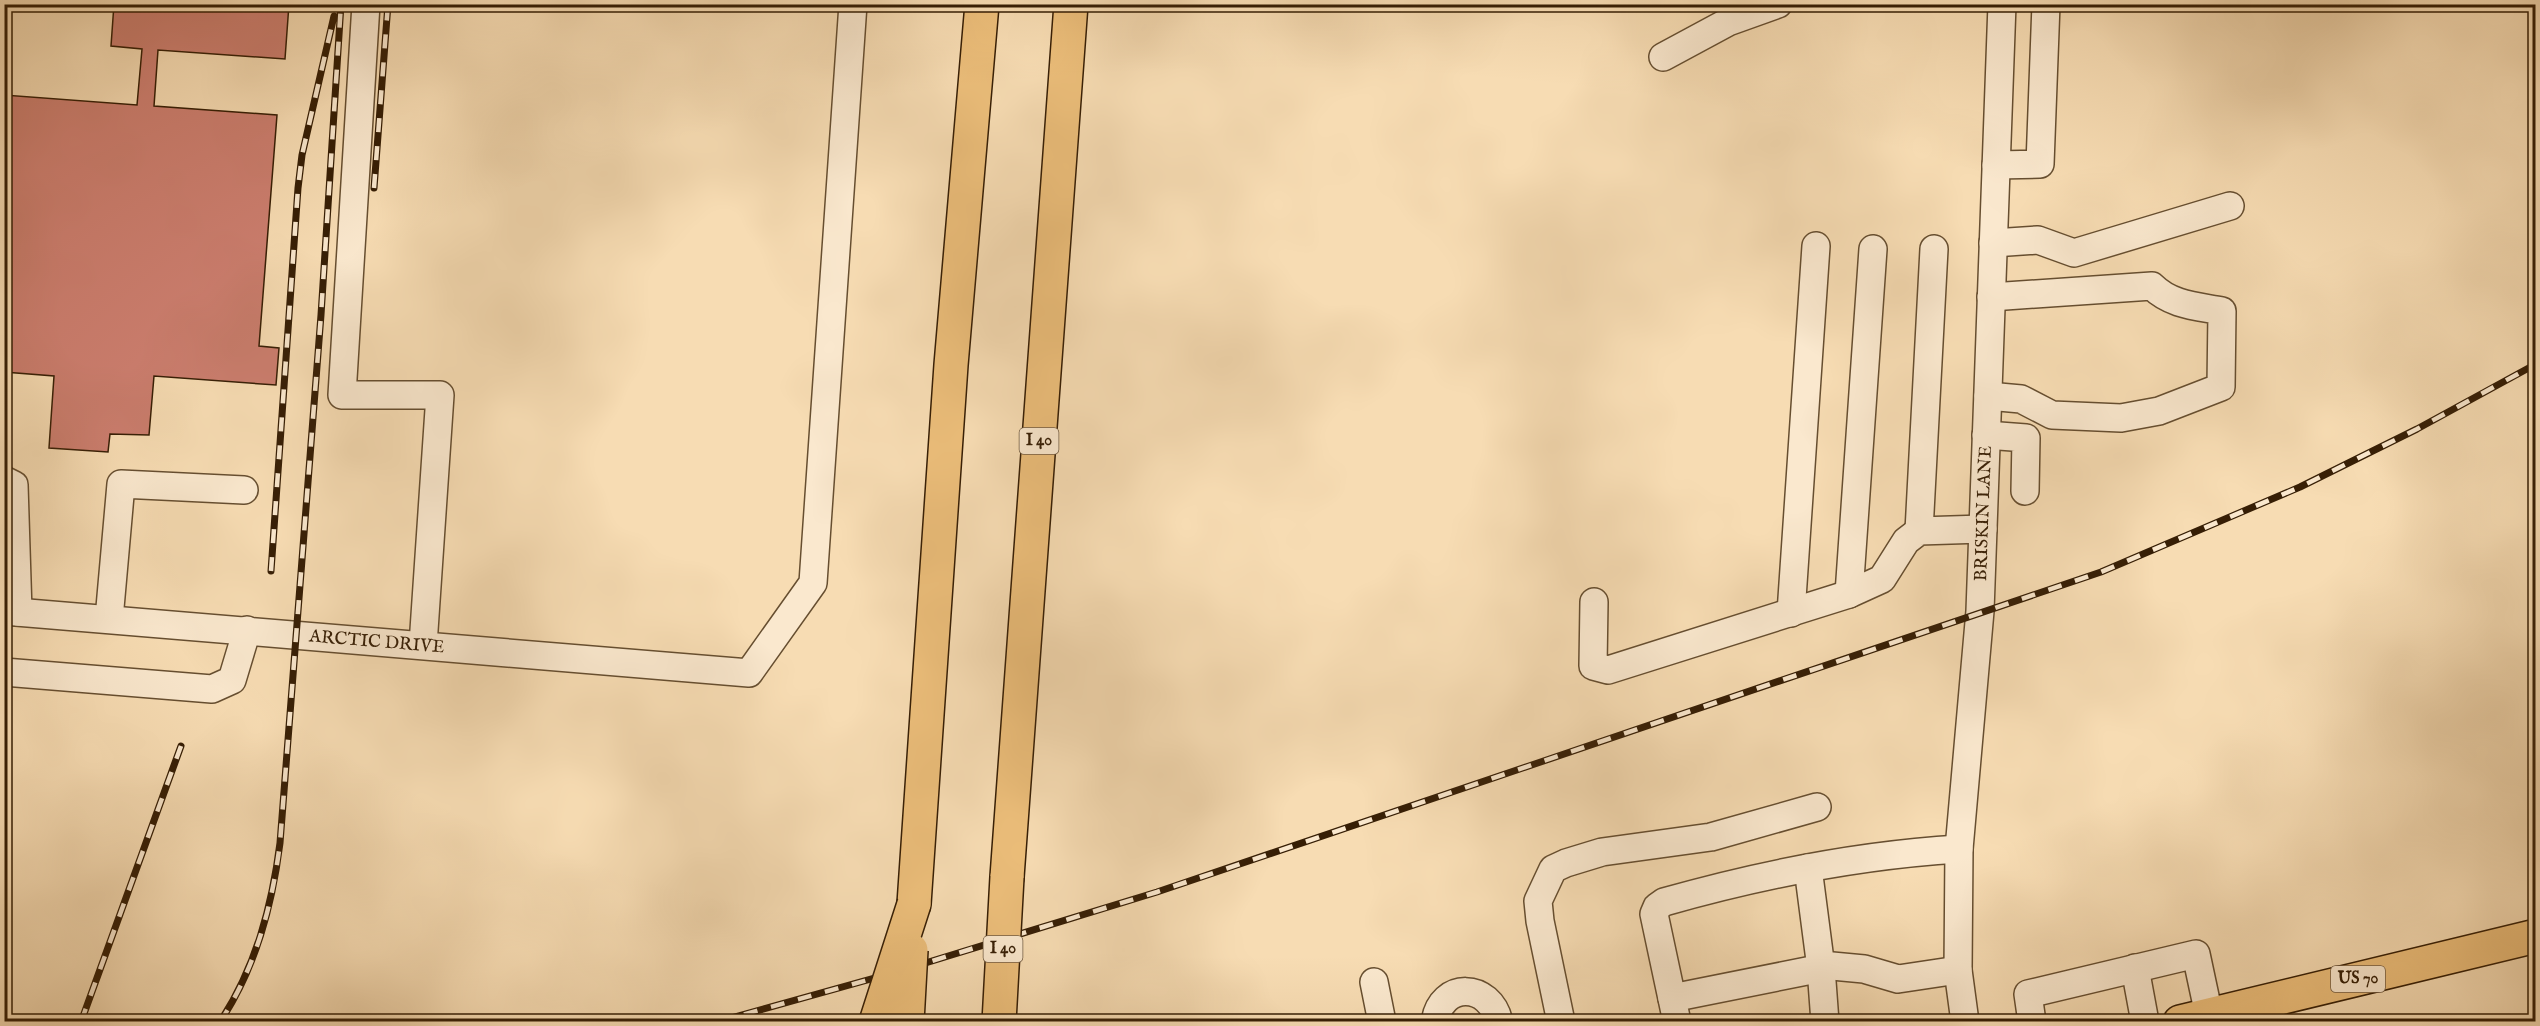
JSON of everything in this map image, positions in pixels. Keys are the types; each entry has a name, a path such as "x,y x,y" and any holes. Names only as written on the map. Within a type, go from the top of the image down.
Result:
{"main road":[{"path":"907,1022 950,376 982,4"},
{"name":"I 40","path":"999,1022 1006,877 1071,4"},
{"path":"876,1022 914,904"},
{"name":"US 70","path":"2194,1018 2535,936"}],"street":[{"path":"366,4 342,395 440,395 423,645"},
{"name":"ARCTIC DRIVE","path":"11,612 749,673 813,583 853,4"},
{"path":"1663,57 1728,22 1779,4"},
{"name":"BRISKIN LANE","path":"1965,1022 1958,970 1959,849 1980,611 2002,4"},
{"path":"1996,165 2040,164 2046,4"},
{"path":"1993,243 2038,240 2074,253 2230,206"},
{"path":"1791,613 1816,246"},
{"path":"1849,594 1873,249"},
{"path":"1919,531 1934,249"},
{"path":"1988,396 2021,399 2052,415 2121,418 2158,411 2221,387 2222,311 2175,303 2162,296 2152,286 1991,297"},
{"path":"1986,435 2026,438 2025,491"},
{"path":"4,480 14,485 11,612"},
{"path":"109,619 121,484 244,490"},
{"path":"1594,602 1593,666 1608,670 1849,594 1882,579 1906,541 1919,531 1983,529"},
{"path":"4,672 212,689 232,680 247,630"},
{"path":"1561,1022 1538,901 1552,869 1566,862 1602,852 1711,837 1817,807"},
{"path":"1958,970 1898,979 1864,969 1832,966 1674,1010 1654,914 1664,902 1808,868 1906,852 1959,849"},
{"path":"1808,868 1821,968 1824,1022"},
{"path":"2032,1022 2028,994 2196,954 2194,1018"},
{"path":"2135,968 2145,1022"},
{"path":"1374,982 1382,1022"},
{"path":"1435,1022 1436,1013 1446,999 1464,991 1484,996 1497,1011 1499,1022"}],"building":[{"path":"114,4 289,4 285,59 158,50 154,106 277,115 259,346 279,348 276,385 154,376 149,435 110,434 108,452 49,448 54,376 4,372 4,95 137,105 142,49 111,46"}],"railway":[{"path":"220,1022 233,1001 253,958 267,913 280,843 321,315 341,4"},
{"path":"374,188 388,4"},
{"path":"271,571 298,188 302,155 334,16"},
{"path":"717,1022 896,972 1157,892 2101,572 2300,487 2417,429 2536,364"},
{"path":"81,1022 181,746"}]}
